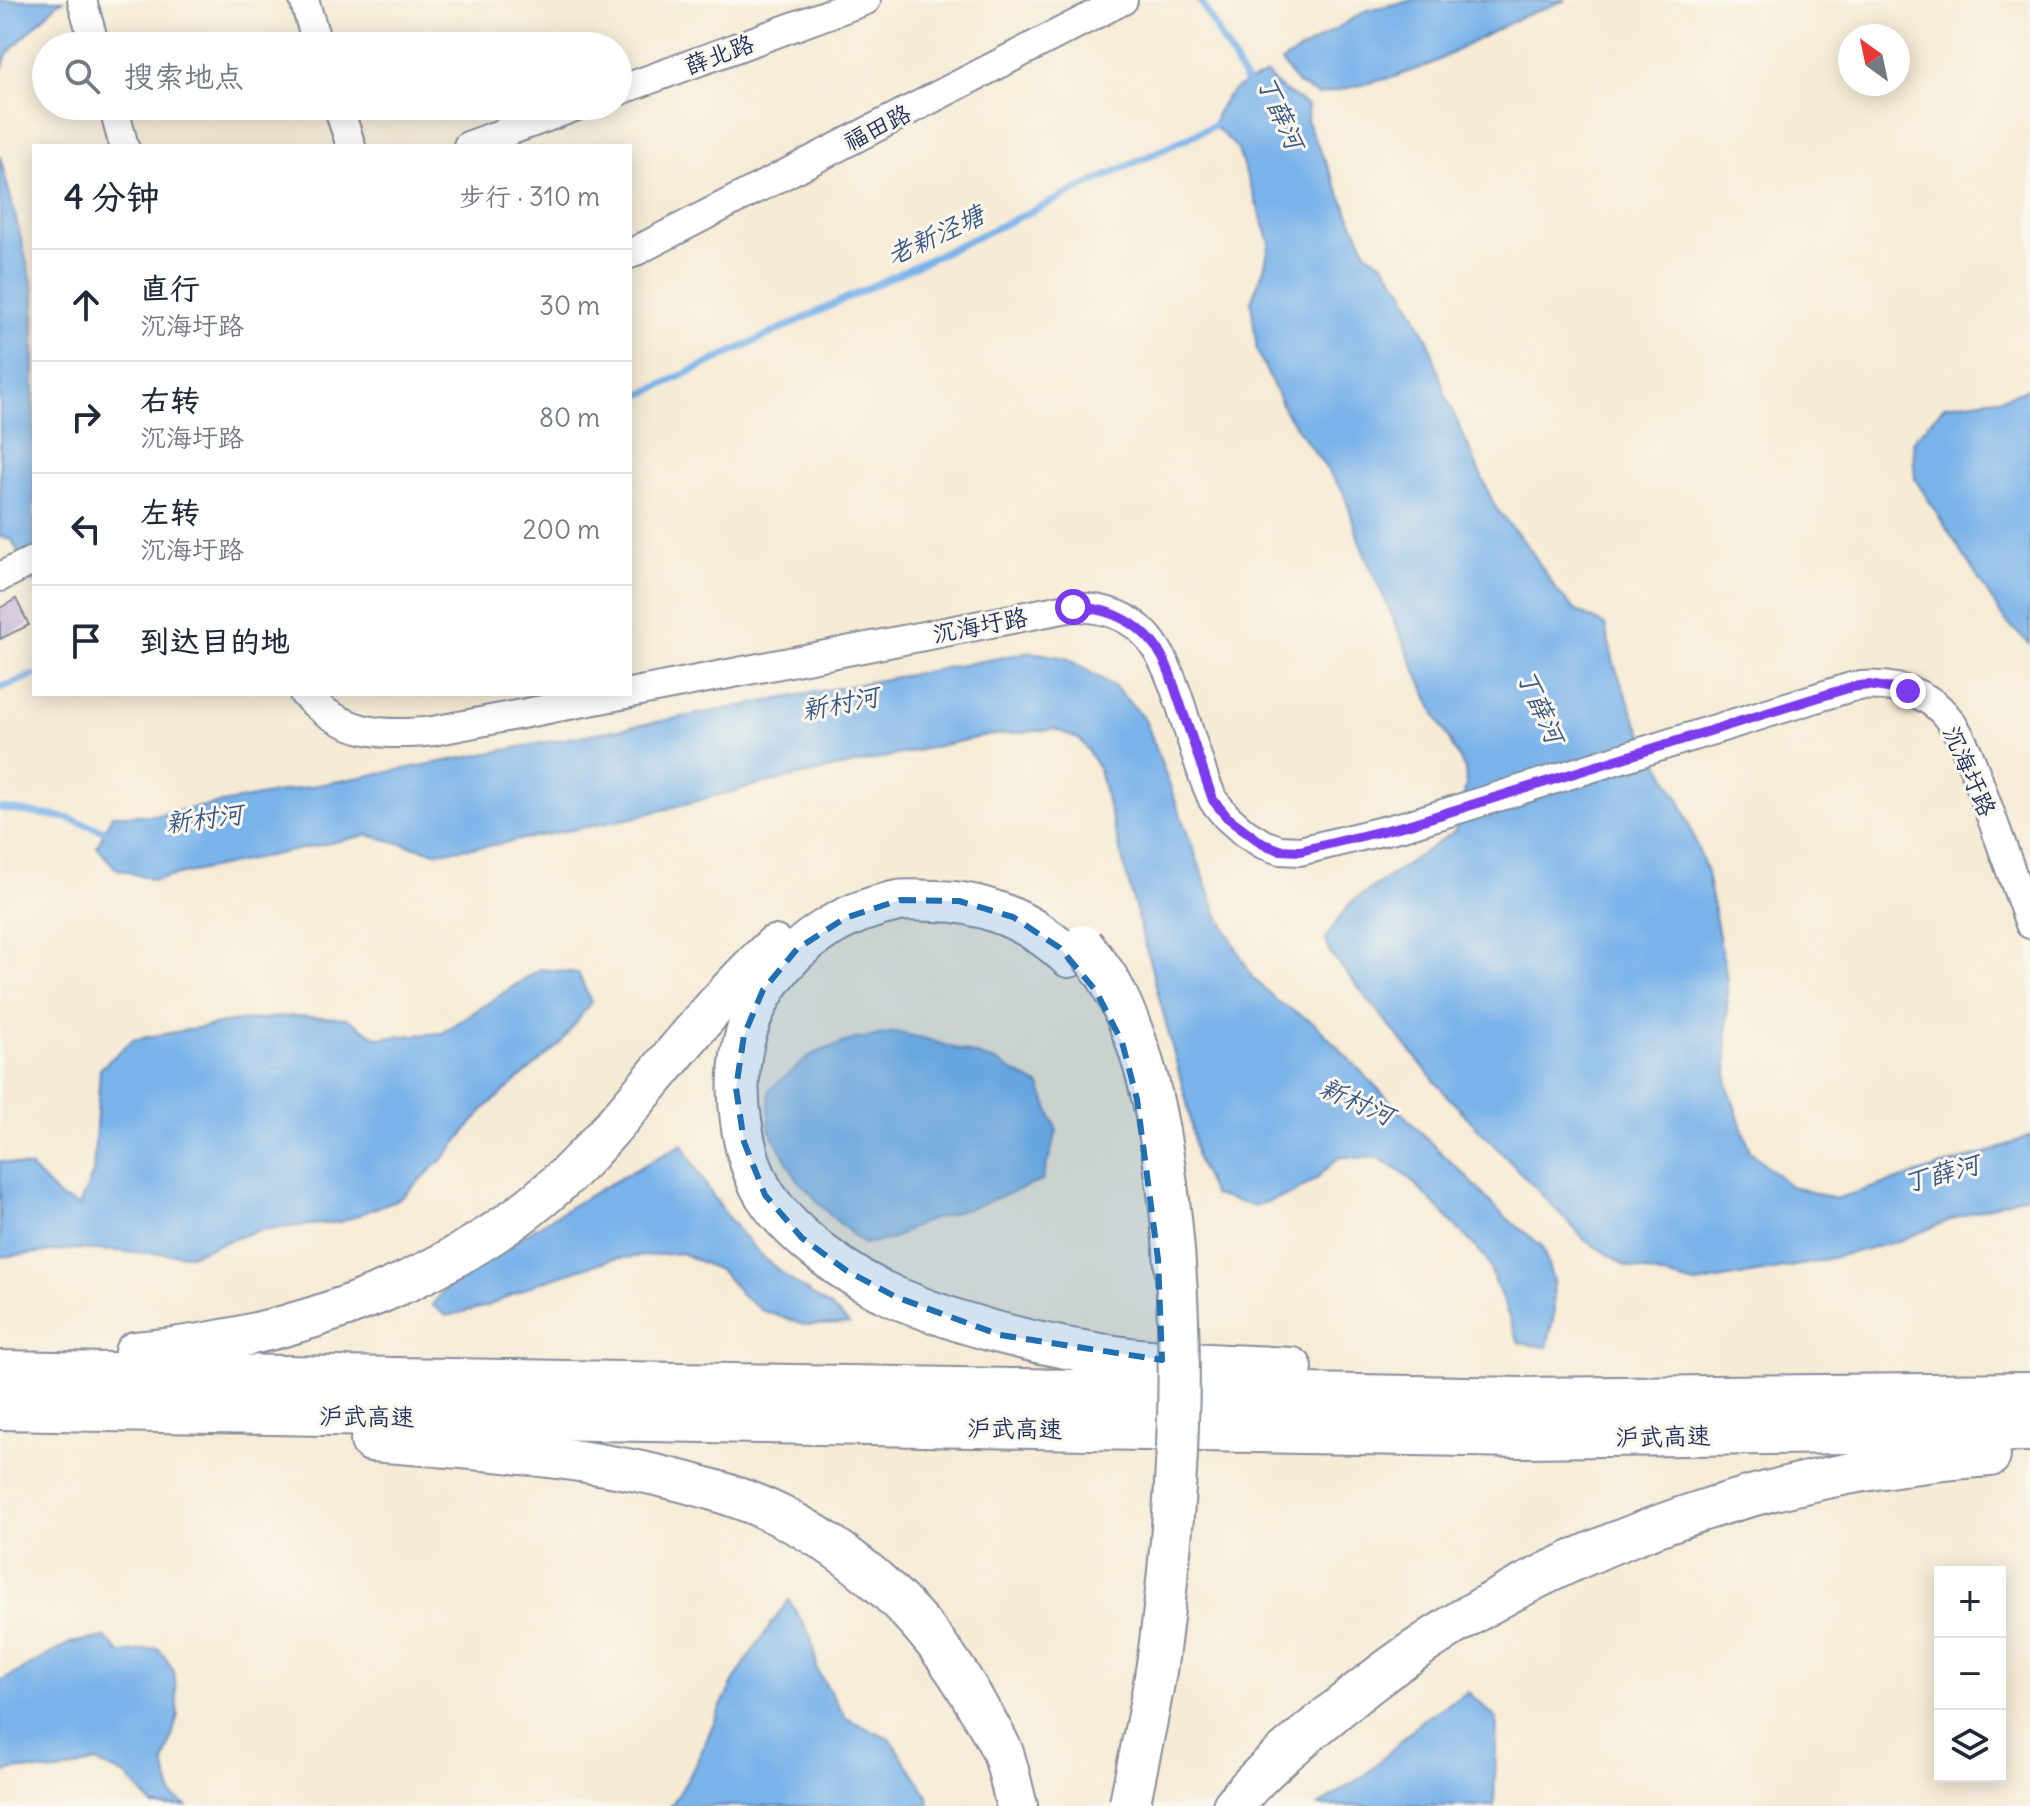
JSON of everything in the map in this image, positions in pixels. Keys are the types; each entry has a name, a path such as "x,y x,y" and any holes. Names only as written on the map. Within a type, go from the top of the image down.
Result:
{"highway":[{"path":"0,1352 103,1354 178,1348 255,1333 325,1314 399,1284 466,1250 531,1206 586,1156 747,972 785,936 836,901 894,883 958,881 1020,898 1071,933 1076,951 1122,1042 1137,1099 1158,1259 1162,1371 1160,1481 1144,1645 1121,1804"},
{"path":"1076,951 1013,917 959,901 900,900 845,918 797,949 763,990 744,1035 736,1088 744,1142 765,1195 802,1238 847,1271 896,1297 1000,1335 1130,1358 1739,1396"},
{"name":"沪武高速","path":"0,1371 1522,1398 1583,1418 2030,1431"},
{"name":"沪武高速","path":"0,1411 1523,1437 1583,1418 1739,1396 2030,1393"},
{"path":"0,1411 545,1456 667,1477 726,1494 796,1526 841,1553 892,1592 936,1640 971,1694 1002,1752 1017,1806"},
{"path":"1233,1806 1299,1741 1363,1687 1432,1637 1527,1581 1575,1559 1649,1529 1727,1503 1803,1483 1881,1467 2030,1453"}],"street":[{"path":"304,0 314,32"},
{"name":"薛北路","path":"632,86 866,0"},
{"name":"福田路","path":"632,253 1123,0"},
{"path":"83,4 91,32"},
{"path":"117,120 123,144"},
{"path":"343,120 350,144"},
{"path":"473,144 539,120"},
{"name":"沉海圩路","path":"632,693 1073,607 1093,607 1135,624 1162,654 1213,800 1227,817 1263,844 1280,850 1300,851 1407,825 1851,687 1888,687 1925,698 1940,709 1963,744 2030,924"},
{"name":"沉海圩路","path":"306,696 334,719 358,729 402,735 617,696"}],"highlighted area":[{"path":"900,900 959,901 1013,917 1060,948 1096,991 1122,1042 1137,1099 1158,1259 1162,1360 1000,1335 896,1297 847,1271 802,1238 765,1195 744,1142 736,1088 744,1035 763,990 797,949 845,918"}],"water":[{"path":"0,0 64,0 7,54 0,76"},
{"path":"1414,0 1566,0 1521,17 1431,64 1394,77 1318,95 1298,84 1281,62 1367,10"},
{"path":"1267,74 1277,86 1308,106 1307,122 1367,253 1383,263 1404,291 1429,342 1446,396 1495,507 1530,549 1557,591 1575,610 1605,625 1614,664 1637,723 1681,803 1707,873 1727,979 1727,1084 1750,1151 1790,1186 1835,1199 1996,1150 2030,1135 2030,1194 1955,1218 1899,1241 1811,1263 1696,1284 1626,1266 1585,1240 1448,1097 1330,953 1325,939 1350,903 1455,831 1466,786 1465,769 1436,716 1361,546 1344,493 1286,413 1257,351 1251,301 1264,269 1270,242 1237,148 1213,125 1226,97"},
{"path":"0,156 32,282 32,579 12,540 0,537"},
{"path":"2030,388 2030,644 2006,622 1915,479 1913,441 1945,405 2005,397"},
{"path":"1031,652 1066,658 1115,687 1145,719 1217,913 1252,977 1277,1001 1314,1023 1498,1211 1542,1246 1553,1281 1554,1315 1547,1347 1519,1343 1486,1258 1407,1176 1379,1158 1339,1157 1316,1179 1292,1194 1254,1206 1213,1195 1197,1159 1187,1103 1098,767 1081,740 1055,729 985,736 761,784 632,818 488,846 435,852 368,835 154,880 115,868 97,847 112,815 157,815"},
{"path":"540,969 578,973 591,1002 560,1044 484,1109 444,1158 401,1198 341,1222 259,1230 189,1255 77,1249 0,1257 0,1161 31,1168 60,1198 79,1206 93,1173 100,1069 132,1040 230,1022 292,1016 346,1018 378,1038 442,1033"},
{"path":"895,1032 995,1061 1040,1086 1057,1131 1042,1181 921,1223 890,1240 863,1244 828,1213 795,1176 769,1129 769,1090 813,1054 851,1040"},
{"path":"683,1144 705,1184 745,1238 777,1269 849,1324 805,1325 761,1310 742,1295 721,1271 681,1253 612,1259 540,1282 488,1306 446,1316 432,1305 455,1281 522,1236"},
{"path":"789,1600 811,1637 818,1672 846,1718 891,1740 928,1796 929,1806 670,1806 694,1766 734,1682"},
{"path":"105,1637 120,1653 158,1648 174,1670 178,1715 164,1764 173,1797 188,1806 153,1806 128,1777 96,1762 58,1772 18,1769 0,1773 0,1682 70,1643"},
{"path":"1468,1692 1497,1719 1494,1806 1318,1806 1369,1772 1422,1720"}],"building":[{"path":"16,599 29,625 0,639 0,608"}],"waterway":[{"name":"丁薛河","path":"1200,0 1250,89"},
{"name":"老新泾塘","path":"632,399 1221,122"},
{"name":"老新泾塘","path":"0,688 32,676"},
{"name":"新村河","path":"0,808 67,818 111,833"}],"route":[{"path":"1073,607 1093,607 1117,615 1135,624 1150,639 1162,654 1169,671 1213,800 1245,833 1280,850 1300,851 1407,825 1851,687 1868,685 1908,691"}]}
